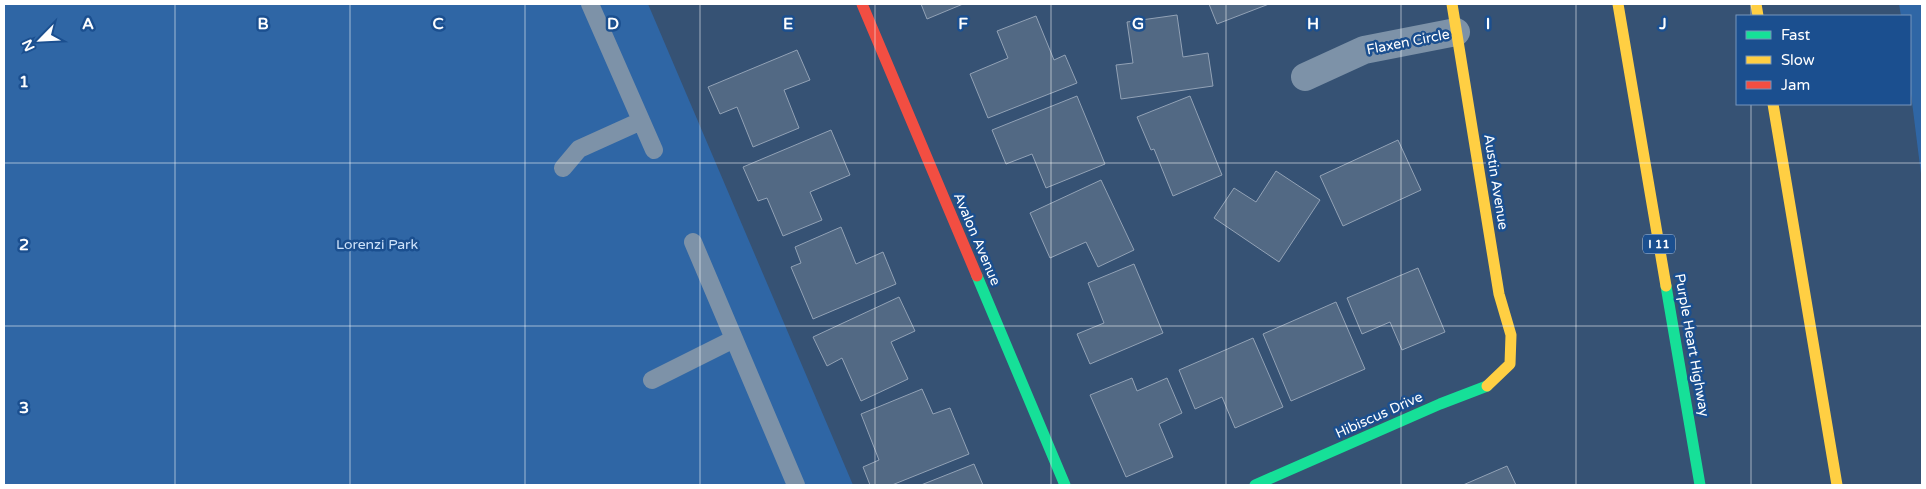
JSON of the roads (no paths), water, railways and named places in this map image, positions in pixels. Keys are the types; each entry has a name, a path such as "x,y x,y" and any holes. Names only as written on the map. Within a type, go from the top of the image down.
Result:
{"main road":[{"name":"Avalon Avenue","path":"862,4 1065,485"},
{"name":"Austin Avenue","path":"1452,4 1499,294 1511,335 1510,364"},
{"name":"Purple Heart Highway","path":"1618,4 1700,485"},
{"path":"1773,105 1837,485"},
{"name":"Hibiscus Drive","path":"1255,485 1440,404 1485,388 1510,364"}],"street":[{"name":"Flaxen Circle","path":"1305,77 1364,50 1456,32"}],"lane":[{"path":"590,4 654,150"},
{"path":"563,168 579,149 641,121"},
{"path":"693,242 796,485"},
{"path":"652,380 734,339"}],"park label":[{"name":"Lorenzi Park","path":"377,244"}]}
